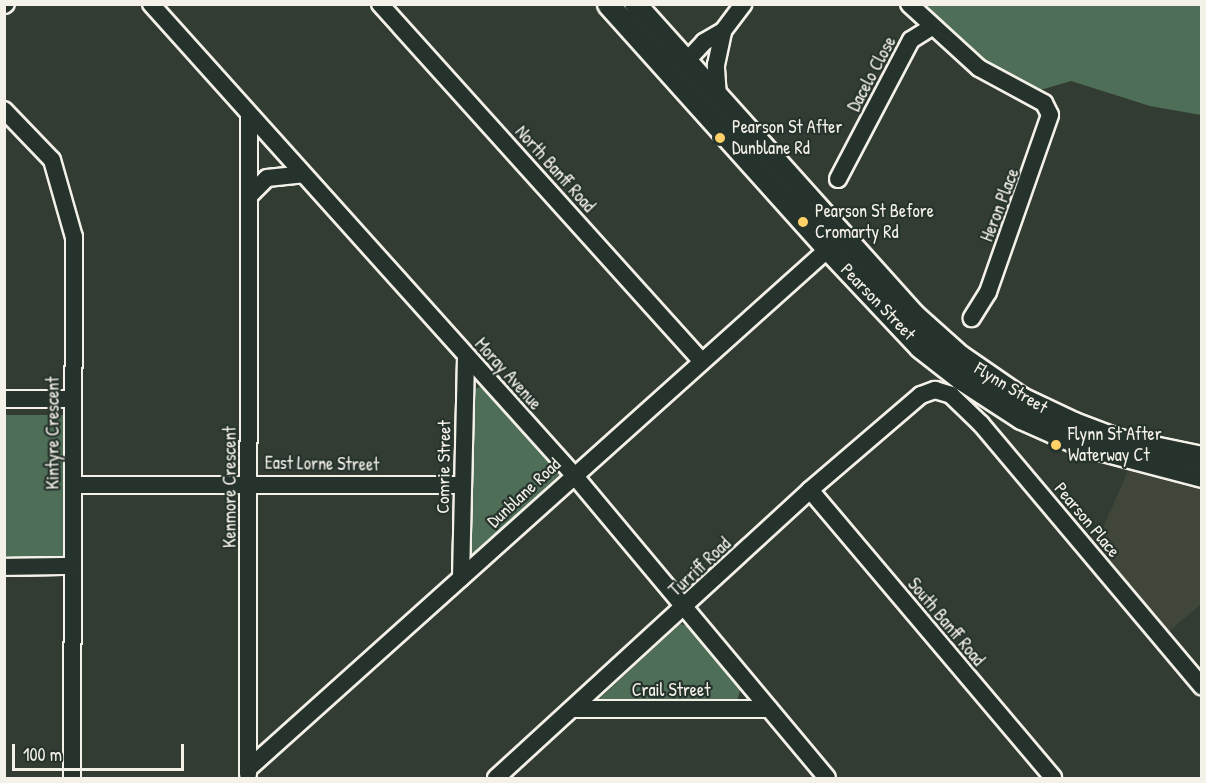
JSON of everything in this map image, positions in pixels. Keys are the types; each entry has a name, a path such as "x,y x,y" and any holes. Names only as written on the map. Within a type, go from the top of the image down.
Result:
{"main road":[{"name":"Pearson Street","path":"608,4 680,68 718,97 913,314 960,356"},
{"name":"Pearson Street","path":"635,4 680,68 828,249 920,347 961,379"},
{"name":"Flynn Street","path":"960,356 1021,398 1083,426 1146,447 1202,457"},
{"name":"Flynn Street","path":"961,379 1021,418 1080,444 1202,476"}],"street":[{"name":"Moray Avenue","path":"151,4 573,474 827,778"},
{"name":"North Banff Road","path":"380,4 701,360"},
{"path":"680,68 723,31 743,4"},
{"path":"909,4 932,27"},
{"name":"Heron Place","path":"932,27 979,68 1044,103 1050,128 988,292 972,318"},
{"name":"Dacelo Close","path":"838,180 911,40 932,27"},
{"path":"718,97 716,64 723,31"},
{"name":"Kintyre Crescent","path":"4,110 52,160 65,191 74,237 72,778"},
{"name":"Kenmore Crescent","path":"248,774 249,115"},
{"path":"249,196 267,178 303,174"},
{"name":"Dunblane Road","path":"248,774 573,474 828,249"},
{"name":"Comrie Street","path":"460,578 466,356"},
{"name":"Turriff Road","path":"496,778 685,608 810,490 921,395 935,390"},
{"name":"Pearson Place","path":"935,390 951,395 981,424 1202,686"},
{"path":"4,399 72,399"},
{"name":"East Lorne Street","path":"73,485 250,482 463,485"},
{"name":"South Banff Road","path":"810,490 1053,778"},
{"path":"4,567 71,566"},
{"name":"Crail Street","path":"573,709 769,710"}],"shaded area":[{"path":"1137,451 1201,464 1201,604 1161,638 1087,546 1101,532"}],"green space":[{"path":"916,5 1201,5 1201,115 1150,106 1071,81 1037,91 1011,80"},
{"path":"482,386 559,468 559,475 471,557 470,391"},
{"path":"5,415 63,415 63,561 5,561"},
{"path":"680,624 690,626 741,687 737,701 598,700"}],"place":[{"name":"Pearson St After Dunblane Rd","path":"720,138"},
{"name":"Pearson St Before Cromarty Rd","path":"803,222"},
{"name":"Flynn St After Waterway Ct","path":"1056,445"}]}
